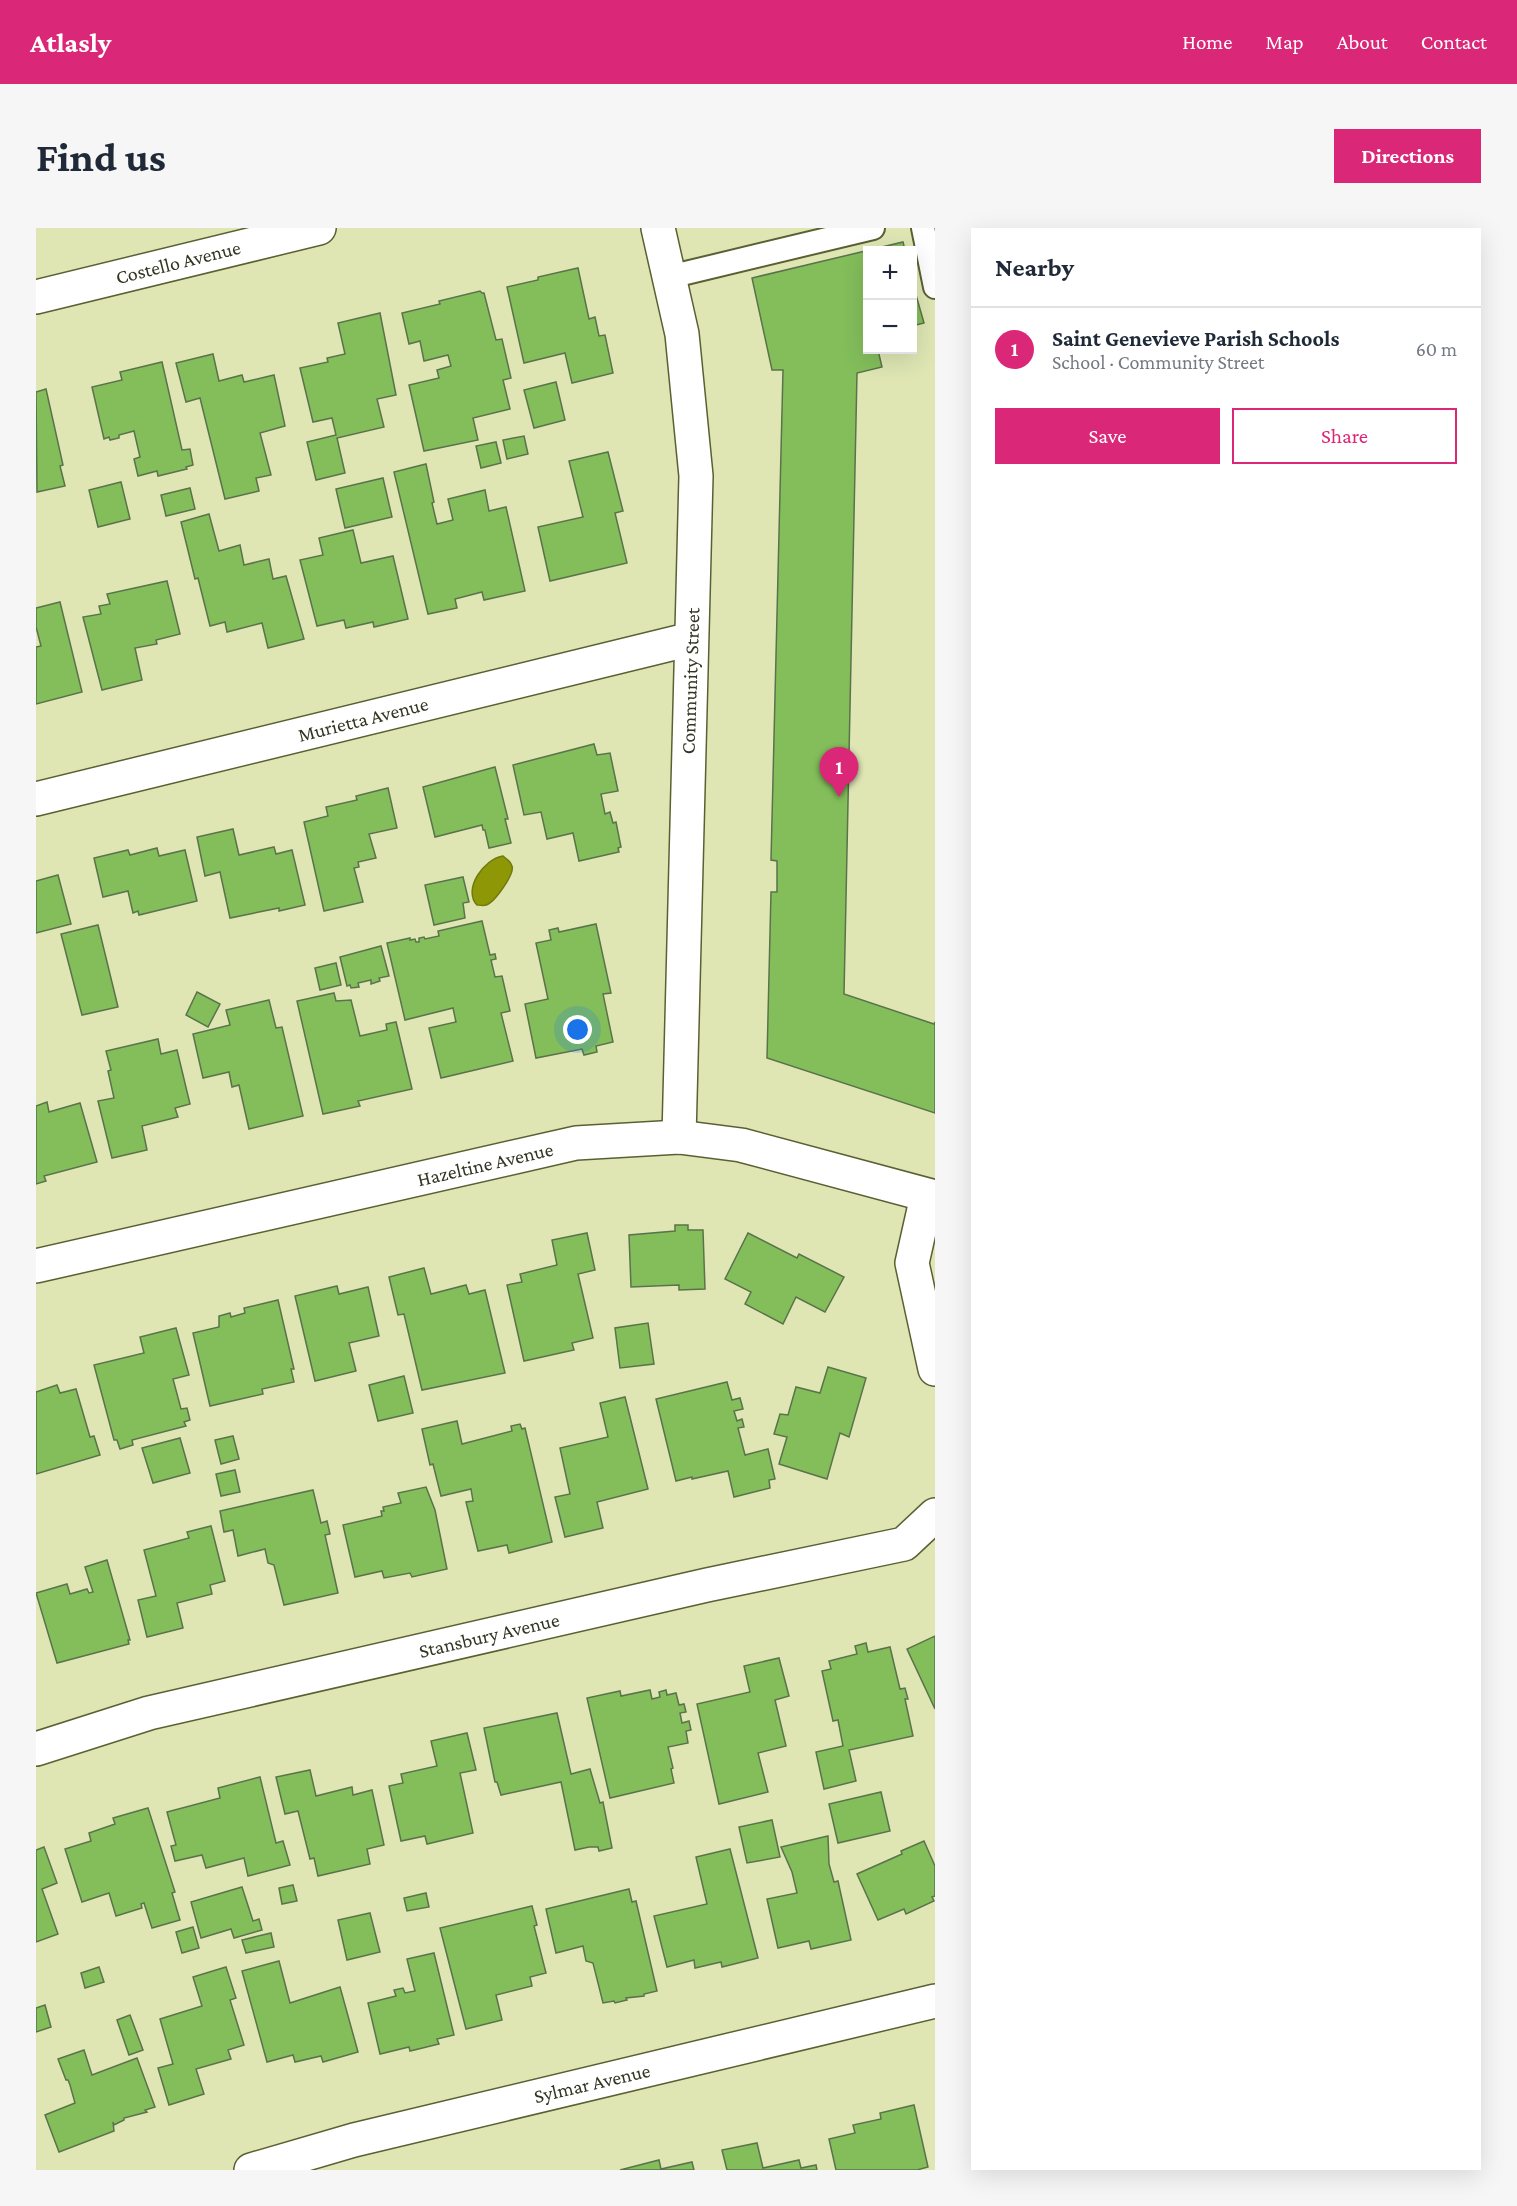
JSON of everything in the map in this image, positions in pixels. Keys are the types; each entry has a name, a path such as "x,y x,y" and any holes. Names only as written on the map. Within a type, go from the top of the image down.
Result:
{"street":[{"name":"Costello Avenue","path":"36,297 319,228"},
{"name":"Community Street","path":"658,228 682,334 696,476 679,1137"},
{"name":"Murietta Avenue","path":"36,799 691,639"},
{"name":"Hazeltine Avenue","path":"36,1266 576,1143 679,1137 741,1145 931,1197"},
{"path":"931,1197 912,1263 935,1369"},
{"name":"Stansbury Avenue","path":"36,1749 149,1713 707,1585 904,1544 935,1515"},
{"name":"Sylmar Avenue","path":"251,2170 354,2140 935,2001"}],"lane":[{"path":"669,277 873,228"},
{"path":"923,228 935,287"}],"shaded area":[{"path":"503,856 510,861 512,866 507,881 490,903 477,905 472,891 478,875 489,862"}],"building":[{"path":"903,242 904,246 886,246"},
{"path":"863,251 863,354 879,354 882,367 857,373 844,994 934,1024 935,1022 935,1113 767,1058 771,892 777,892 777,861 771,860 783,370 772,370 752,278"},
{"path":"578,268 589,319 595,317 599,336 605,335 613,373 572,383 565,353 524,363 507,287"},
{"path":"480,291 484,293 496,340 502,339 511,378 503,380 510,409 473,418 478,440 424,451 409,385 439,378 437,370 451,366 448,355 424,361 420,341 409,344 402,313"},
{"path":"917,298 924,323 917,325"},
{"path":"380,313 396,395 377,399 384,427 337,438 345,473 316,480 307,442 336,435 332,418 313,422 300,368 328,362 327,358 345,354 338,323"},
{"path":"213,354 219,381 242,375 244,382 274,375 285,426 260,433 271,475 256,478 259,491 225,499 200,398 186,402 176,363"},
{"path":"162,362 182,450 190,449 193,465 186,467 187,469 158,476 157,471 138,476 134,459 140,457 134,431 119,435 119,438 104,439 92,387 122,380 120,372"},
{"path":"556,382 565,420 534,428 524,390"},
{"path":"46,389 63,465 60,466 65,486 37,492 36,392"},
{"path":"524,436 528,454 507,459 503,440"},
{"path":"496,442 501,463 481,468 476,446"},
{"path":"608,452 623,511 615,513 627,563 550,581 538,527 583,517 569,461"},
{"path":"426,464 437,524 453,520 448,499 485,490 489,511 506,507 525,591 484,600 482,592 455,599 457,608 428,614 394,472"},
{"path":"383,478 392,517 345,528 336,489"},
{"path":"121,482 130,519 98,527 89,490"},
{"path":"190,488 195,509 166,516 161,495"},
{"path":"209,514 219,551 240,545 244,565 269,559 273,579 286,576 304,639 268,648 262,623 227,632 225,622 210,626 198,578 195,579 181,522"},
{"path":"353,530 361,563 393,556 408,619 374,627 373,622 346,628 344,620 317,626 300,560 323,555 319,538"},
{"path":"167,581 180,634 156,640 157,644 135,648 142,680 102,690 83,617 101,614 99,606 110,604 107,594"},
{"path":"60,602 82,692 36,704 36,647 41,646 36,627 36,608"},
{"path":"594,744 597,755 610,753 618,791 601,794 605,814 610,812 613,823 616,822 621,847 618,848 619,852 579,861 573,833 547,839 541,812 524,815 513,765"},
{"path":"495,767 508,819 505,819 511,843 489,848 482,825 435,837 423,787"},
{"path":"388,788 397,828 369,834 376,858 358,862 359,867 354,868 363,902 324,911 304,822 328,816 326,807 357,800 356,796"},
{"path":"233,829 239,855 274,847 276,854 292,850 305,905 230,918 220,872 205,876 197,837"},
{"path":"157,848 159,856 185,850 197,901 139,915 138,911 133,913 128,891 103,897 94,858 128,850 130,855"},
{"path":"58,875 71,924 36,933 36,881"},
{"path":"463,877 469,902 463,903 465,918 434,925 425,885"},
{"path":"482,921 490,955 495,954 496,959 491,960 495,977 502,976 510,1011 501,1013 513,1061 441,1078 429,1028 456,1022 453,1008 405,1020 387,943 410,938 410,940 415,939 419,942 419,938 439,936 438,931"},
{"path":"596,924 611,993 603,994 613,1042 596,1046 597,1052 584,1055 582,1049 536,1058 525,1004 548,999 536,943 551,940 549,930 558,928 559,932"},
{"path":"98,925 118,1007 82,1015 61,934"},
{"path":"381,946 389,976 379,978 380,981 371,984 371,980 358,983 359,987 347,986 340,957"},
{"path":"336,963 341,985 320,990 315,968"},
{"path":"197,992 220,1004 208,1027 186,1015"},
{"path":"334,993 336,1001 351,1000 360,1036 387,1030 386,1024 396,1022 412,1089 358,1101 360,1106 323,1114 297,1001"},
{"path":"269,1000 276,1028 282,1027 303,1116 249,1129 239,1085 232,1087 229,1072 203,1078 193,1034 230,1025 226,1010"},
{"path":"158,1039 161,1054 177,1050 190,1104 175,1108 178,1117 142,1126 147,1150 112,1158 98,1101 114,1098 106,1051"},
{"path":"47,1102 49,1112 80,1103 97,1162 44,1176 46,1181 36,1184 36,1106"},
{"path":"675,1225 688,1225 688,1230 703,1230 705,1289 679,1290 679,1285 631,1287 629,1235 675,1231"},
{"path":"587,1233 595,1270 578,1274 593,1338 572,1343 574,1350 524,1361 507,1285 522,1282 520,1274 557,1265 552,1240"},
{"path":"748,1233 797,1258 799,1254 844,1277 825,1312 796,1297 783,1324 745,1304 751,1292 725,1279"},
{"path":"424,1268 431,1294 466,1285 469,1294 485,1290 505,1373 422,1390 404,1314 398,1315 389,1277"},
{"path":"337,1286 339,1294 368,1287 379,1336 349,1343 356,1371 315,1381 295,1296"},
{"path":"278,1300 294,1369 291,1369 294,1382 262,1389 263,1394 210,1406 193,1333 219,1327 219,1316 230,1313 231,1317 245,1313 244,1308"},
{"path":"648,1323 654,1364 620,1368 615,1328"},
{"path":"176,1328 189,1375 173,1379 181,1409 187,1408 190,1420 184,1422 186,1426 132,1440 133,1445 120,1449 117,1440 114,1440 94,1365 144,1353 140,1337"},
{"path":"828,1367 866,1378 849,1437 840,1433 827,1479 779,1464 787,1437 774,1434 780,1414 788,1415 796,1387 820,1393"},
{"path":"404,1376 413,1413 378,1421 369,1385"},
{"path":"727,1382 732,1400 740,1398 743,1409 734,1411 737,1421 742,1419 744,1427 738,1428 745,1455 768,1449 775,1479 769,1480 770,1488 734,1497 728,1471 676,1481 656,1399"},
{"path":"57,1385 60,1393 76,1389 90,1437 94,1436 100,1455 36,1474 36,1392"},
{"path":"625,1397 648,1489 597,1502 603,1528 565,1537 555,1497 570,1494 560,1448 608,1437 600,1403"},
{"path":"457,1421 462,1444 512,1431 511,1426 520,1424 522,1429 525,1428 552,1542 509,1553 507,1545 478,1551 466,1502 473,1501 471,1489 441,1496 433,1464 430,1465 422,1429"},
{"path":"233,1436 239,1459 221,1464 215,1440"},
{"path":"180,1438 190,1473 153,1483 142,1448"},
{"path":"235,1470 240,1492 221,1496 216,1474"},
{"path":"426,1487 435,1510 447,1569 412,1577 410,1573 384,1578 382,1571 355,1577 343,1525 382,1516 383,1507 401,1503 398,1493"},
{"path":"313,1490 321,1523 327,1521 330,1534 325,1535 338,1593 284,1605 274,1565 268,1563 265,1549 238,1556 233,1530 224,1532 220,1511"},
{"path":"211,1526 225,1581 210,1585 212,1594 177,1603 183,1628 147,1637 138,1600 156,1596 144,1550 189,1538 187,1532"},
{"path":"107,1560 130,1640 128,1640 129,1644 57,1663 36,1593 67,1584 70,1594 87,1589 89,1593 93,1592 85,1567"},
{"path":"935,1636 935,1709 907,1649"},
{"path":"866,1643 868,1652 890,1647 900,1689 905,1688 908,1699 905,1699 913,1736 849,1750 856,1781 824,1789 816,1752 843,1746 838,1720 833,1721 822,1671 831,1669 829,1661 857,1654 855,1646"},
{"path":"779,1658 789,1696 775,1700 786,1746 758,1753 768,1792 719,1804 697,1704 750,1692 744,1666"},
{"path":"650,1690 652,1699 660,1697 659,1692 666,1690 667,1695 676,1693 679,1705 684,1704 686,1712 680,1713 682,1723 689,1721 691,1730 686,1731 688,1743 668,1747 674,1783 610,1798 587,1698 620,1691 621,1696"},
{"path":"557,1713 571,1774 590,1769 600,1803 603,1802 612,1848 599,1851 598,1847 575,1850 561,1782 501,1795 497,1782 495,1782 484,1728"},
{"path":"467,1733 476,1770 460,1773 473,1833 427,1844 425,1836 401,1841 389,1786 403,1783 401,1774 437,1766 431,1741"},
{"path":"310,1770 316,1796 352,1787 353,1795 372,1790 384,1845 367,1849 370,1864 318,1876 314,1858 310,1859 298,1811 285,1814 276,1777"},
{"path":"260,1777 276,1843 283,1841 290,1865 248,1876 244,1858 206,1868 202,1855 175,1861 171,1846 176,1845 167,1812 220,1798 218,1788"},
{"path":"881,1792 890,1831 838,1843 829,1804"},
{"path":"148,1808 175,1892 172,1893 180,1920 152,1928 144,1903 141,1904 142,1908 116,1916 109,1893 82,1902 65,1849 91,1841 89,1833 115,1824 113,1818"},
{"path":"772,1820 780,1857 747,1863 739,1827"},
{"path":"828,1836 829,1864 834,1882 838,1881 851,1940 811,1949 809,1941 778,1948 767,1899 797,1893 792,1872 781,1847"},
{"path":"924,1841 935,1866 935,1896 932,1897 934,1901 906,1914 904,1909 878,1920 857,1874 902,1854 901,1851"},
{"path":"44,1847 57,1883 42,1889 58,1934 36,1942 36,1850"},
{"path":"730,1849 758,1958 722,1967 721,1962 695,1968 694,1960 667,1967 654,1916 707,1904 696,1857"},
{"path":"293,1885 297,1901 282,1904 279,1888"},
{"path":"242,1887 253,1921 259,1919 262,1930 234,1938 231,1929 201,1938 191,1902"},
{"path":"629,1889 632,1902 636,1901 657,1991 615,2003 614,2001 603,2003 593,1963 586,1961 583,1946 556,1953 546,1909"},
{"path":"426,1893 429,1907 407,1911 404,1898"},
{"path":"532,1906 537,1925 534,1926 546,1973 530,1977 532,1986 496,1995 502,2020 466,2029 440,1928"},
{"path":"370,1913 380,1952 347,1960 338,1920"},
{"path":"193,1927 199,1948 182,1953 176,1932"},
{"path":"271,1933 274,1947 246,1953 242,1940"},
{"path":"434,1953 454,2035 437,2039 439,2044 410,2051 409,2047 380,2054 368,2003 396,1996 394,1990 403,1988 405,1993 415,1991 407,1959"},
{"path":"279,1961 290,2003 340,1987 358,2052 323,2062 321,2056 295,2062 293,2055 267,2062 242,1971"},
{"path":"99,1967 104,1982 85,1988 81,1973"},
{"path":"226,1967 236,1998 230,2000 244,2045 228,2050 231,2059 196,2069 204,2094 169,2105 158,2068 173,2064 160,2019 202,2006 193,1977"},
{"path":"45,2005 51,2027 36,2032 36,2008"},
{"path":"130,2015 143,2050 129,2055 117,2020"},
{"path":"84,2050 92,2075 137,2058 155,2107 145,2110 147,2112 124,2118 114,2125 113,2122 114,2131 59,2152 45,2115 75,2103 70,2085 58,2059"},
{"path":"914,2105 928,2167 917,2170 836,2170 829,2139 855,2133 853,2125 881,2119 880,2113"},
{"path":"757,2143 763,2168 799,2160 801,2168 816,2165 817,2170 727,2170 722,2150"},
{"path":"659,2160 661,2169 692,2162 694,2170 620,2170"}],"place":[{"name":"Saint Genevieve Parish Schools","path":"839,797"}]}
